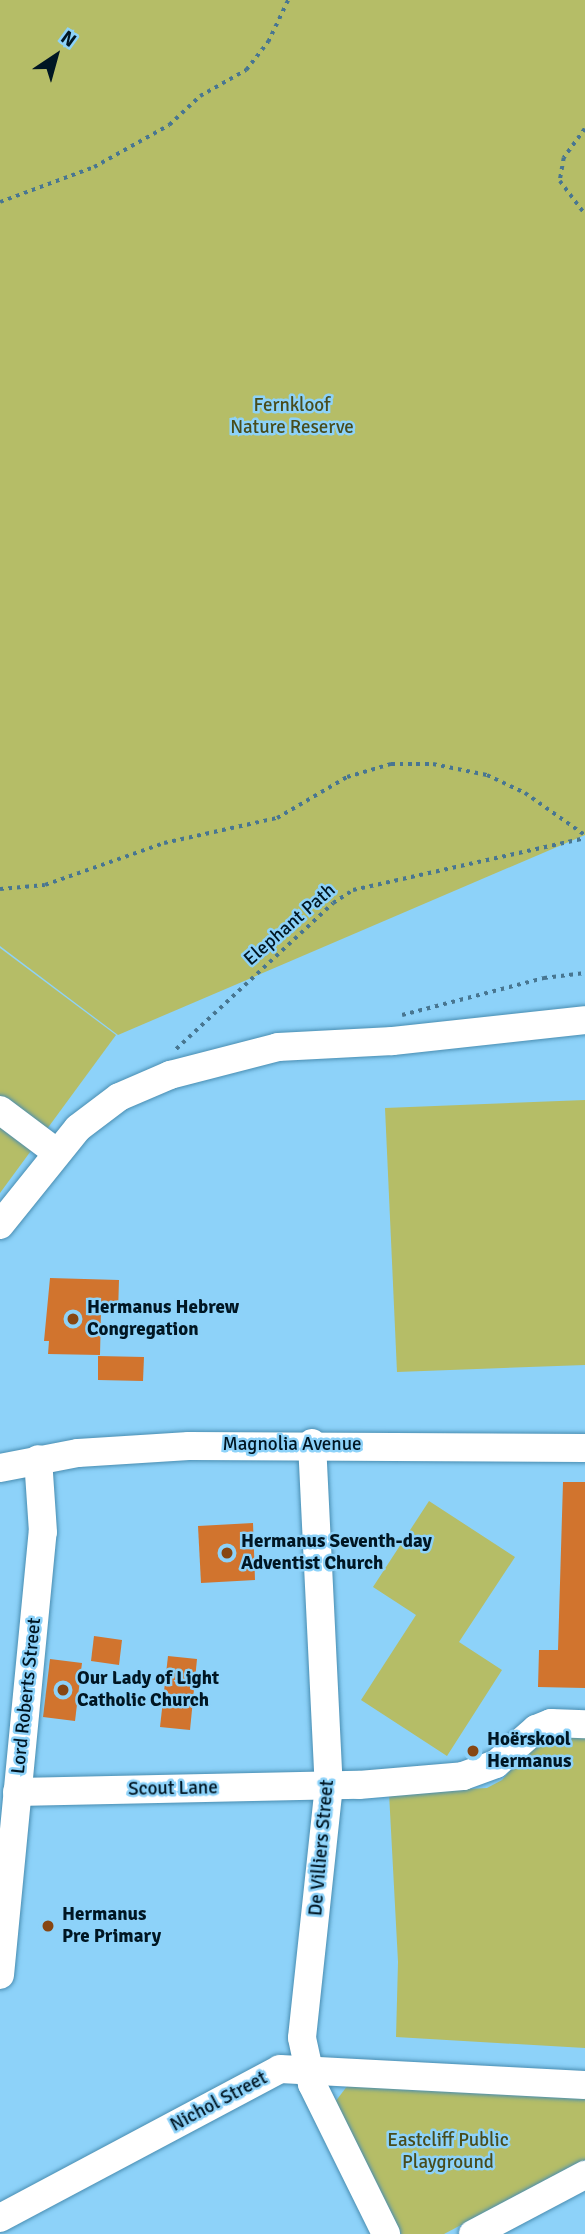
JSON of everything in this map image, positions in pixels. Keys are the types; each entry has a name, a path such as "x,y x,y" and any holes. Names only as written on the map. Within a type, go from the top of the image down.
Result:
{"street":[{"path":"0,1225 56,1152 91,1116 135,1089 207,1063 278,1047 393,1041 585,1020"},
{"path":"0,1111 56,1152"},
{"name":"Magnolia Avenue","path":"2,1460 175,1446 312,1443 585,1448"},
{"name":"De Villiers Street","path":"312,1443 329,1785 302,2038 307,2070 386,2234"},
{"name":"Lord Roberts Street","path":"0,1975 43,1532 37,1459"},
{"name":"Scout Lane","path":"17,1792 329,1785 481,1773 536,1729 551,1723 585,1724"},
{"name":"Nichol Street","path":"0,2218 280,2069 307,2070 340,2076 585,2085"},
{"path":"491,2230 585,2175"}],"path":[{"path":"0,202 94,167 169,125 200,96 246,70 268,42 288,0"},
{"path":"585,129 564,158 560,181 585,214"},
{"path":"0,890 45,885 164,843 277,818 346,777 391,764 433,764 487,775 525,793 585,836"},
{"name":"Elephant Path","path":"172,1053 333,903 353,890 585,836"},
{"path":"398,1016 544,978 585,973"}],"green space":[{"name":"Fernkloof Nature Reserve","path":"0,0 585,0 585,835 118,1035 0,946"},
{"path":"0,948 116,1035 0,1193"},
{"path":"585,1100 585,1365 397,1372 385,1108"},
{"path":"429,1501 515,1557 459,1642 502,1670 447,1756 361,1700 416,1615 373,1587"},
{"path":"549,1736 585,1737 585,2048 396,2037 398,1962 389,1793 487,1788 502,1780 534,1744"},
{"name":"Eastcliff Public Playground","path":"348,2085 585,2091 585,2160 444,2234 401,2234 335,2102"}],"building":[{"name":"Hermanus Hebrew Congregation","path":"50,1278 119,1280 118,1313 101,1312 100,1355 48,1354 49,1341 44,1341"},
{"path":"98,1356 144,1357 143,1381 98,1380"},
{"path":"563,1482 585,1482 585,1688 538,1687 539,1650 558,1650"},
{"name":"Hermanus Seventh-day Adventist Church","path":"253,1523 255,1580 201,1583 198,1526"},
{"path":"94,1636 122,1640 119,1665 91,1661"},
{"path":"168,1656 197,1659 190,1730 160,1727"},
{"name":"Our Lady of Light Catholic Church","path":"50,1659 82,1663 75,1721 43,1717"}],"place":[{"name":"Hermanus Hebrew Congregation","path":"73,1319"},
{"name":"Hermanus Seventh-day Adventist Church","path":"227,1553"},
{"name":"Our Lady of Light Catholic Church","path":"63,1690"},
{"name":"Hoërskool Hermanus","path":"473,1751"},
{"name":"Hermanus Pre Primary","path":"48,1926"}]}
